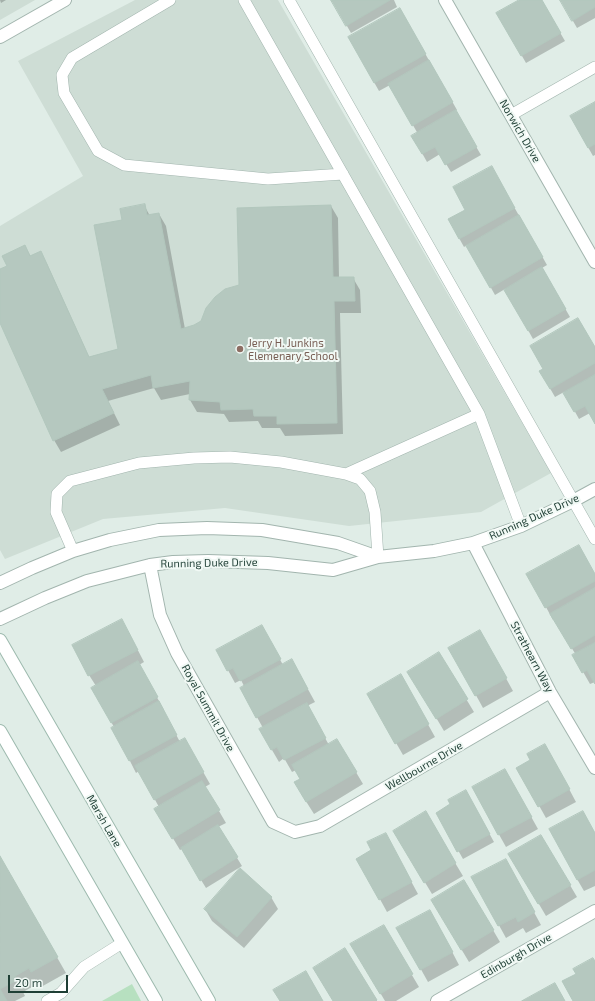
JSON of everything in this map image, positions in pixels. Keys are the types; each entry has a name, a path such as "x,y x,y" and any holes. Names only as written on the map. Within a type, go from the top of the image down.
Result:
{"street":[{"path":"0,38 65,0"},
{"name":"Norwich Drive","path":"445,0 595,262"},
{"name":"Running Duke Drive","path":"0,619 44,598 87,581 150,565 174,562 208,561 268,563 333,570 378,557 434,551 473,544 521,526 595,489"},
{"name":"Running Duke Drive","path":"0,583 73,551 110,540 159,530 207,528 269,531 338,543 378,557"},
{"name":"Strathearn Way","path":"473,544 550,692 595,768"},
{"name":"Royal Summit Drive","path":"150,565 160,615 177,653 272,822 294,832"},
{"name":"Marsh Lane","path":"0,640 209,1001"},
{"name":"Wellbourne Drive","path":"294,832 320,826 550,692"},
{"path":"0,731 156,1001"},
{"name":"Edinburgh Drive","path":"437,1001 595,911"}],"lane":[{"path":"170,0 72,58 62,76 64,94 98,151 124,165 268,179 343,174"},
{"path":"244,0 479,414 521,526"},
{"path":"289,0 595,539"},
{"path":"511,115 595,67"},
{"path":"346,474 479,414"},
{"path":"73,551 56,512 57,494 70,481 139,463 194,458 230,457 274,461 346,474 360,479 370,491 375,512 378,557"},
{"path":"46,1001 61,993 84,967 122,943"}],"shaded area":[{"path":"0,0 35,0 0,20"},
{"name":"Jerry H. Junkins Elemenary School","path":"135,0 278,0 551,473 481,512 349,526 225,508 103,519 5,559 0,550 0,226 83,176 18,61"}],"green space":[{"path":"132,984 141,1001 102,1001"}],"building":[{"path":"331,0 390,0 346,26"},
{"path":"519,0 542,0 561,33 521,56 496,13"},
{"path":"560,0 595,0 595,7 572,21"},
{"path":"400,8 426,54 374,83 348,37"},
{"path":"429,60 453,102 412,126 388,84"},
{"path":"595,102 595,144 588,148 570,116"},
{"path":"456,110 477,147 445,165 435,147 422,154 411,136"},
{"path":"492,166 515,208 459,239 448,219 465,210 453,187"},
{"path":"145,204 147,215 159,213 181,329 201,321 206,308 215,297 225,289 239,285 237,208 331,205 333,277 354,277 355,301 334,301 337,423 277,424 277,416 254,416 253,409 221,410 220,402 189,400 190,381 153,388 151,375 102,389 114,413 53,441 0,323 0,269 7,266 2,256 25,245 30,256 41,251 89,357 118,349 94,225 122,220 120,209"},
{"path":"519,215 543,257 490,288 466,246"},
{"path":"542,267 566,309 528,331 504,290"},
{"path":"578,318 595,347 595,363 550,389 539,371 543,369 530,346"},
{"path":"595,375 595,424 585,406 574,412 563,393"},
{"path":"579,545 595,574 595,581 545,608 526,574"},
{"path":"595,588 595,635 571,649 550,614"},
{"path":"122,619 138,650 88,676 72,645"},
{"path":"262,625 281,659 240,681 233,668 227,671 216,650"},
{"path":"480,630 507,678 475,696 448,648"},
{"path":"595,643 595,684 587,670 582,673 572,655"},
{"path":"439,652 468,699 436,719 407,672"},
{"path":"292,659 308,689 256,718 240,688"},
{"path":"138,661 158,697 111,723 91,688"},
{"path":"401,674 429,724 395,744 367,694"},
{"path":"159,701 177,735 129,761 111,728"},
{"path":"307,703 326,738 284,760 277,747 271,750 259,729"},
{"path":"185,738 204,772 154,800 135,766"},
{"path":"337,739 357,772 306,802 294,782 300,779 292,765"},
{"path":"545,744 570,789 538,807 516,768 530,760 527,754"},
{"path":"505,769 532,817 498,835 472,787"},
{"path":"202,781 220,810 172,839 154,809"},
{"path":"466,790 490,834 457,852 436,813 450,804 448,800"},
{"path":"426,811 456,863 424,883 393,831"},
{"path":"583,811 595,833 595,870 577,880 549,829"},
{"path":"218,825 238,857 200,881 181,848"},
{"path":"386,833 412,882 379,900 356,859 371,850 367,842"},
{"path":"541,835 571,885 538,904 508,854"},
{"path":"0,856 58,957 31,972 29,968 15,976 17,980 0,989"},
{"path":"506,859 535,912 518,922 516,917 498,926 471,877"},
{"path":"240,868 272,897 237,937 204,909"},
{"path":"464,880 494,930 461,950 431,900"},
{"path":"430,910 453,952 420,970 396,928"},
{"path":"384,925 413,974 380,994 350,944"},
{"path":"345,948 377,1000 376,1001 333,1001 313,968"},
{"path":"593,958 595,961 595,1001 573,1001 562,981 576,974 573,969"},
{"path":"306,971 323,1001 280,1001 273,990"},
{"path":"555,983 565,1001 522,1001"},
{"path":"0,989 7,1001 0,1001"}],"place":[{"name":"Jerry H. Junkins Elemenary School","path":"240,349"}]}
